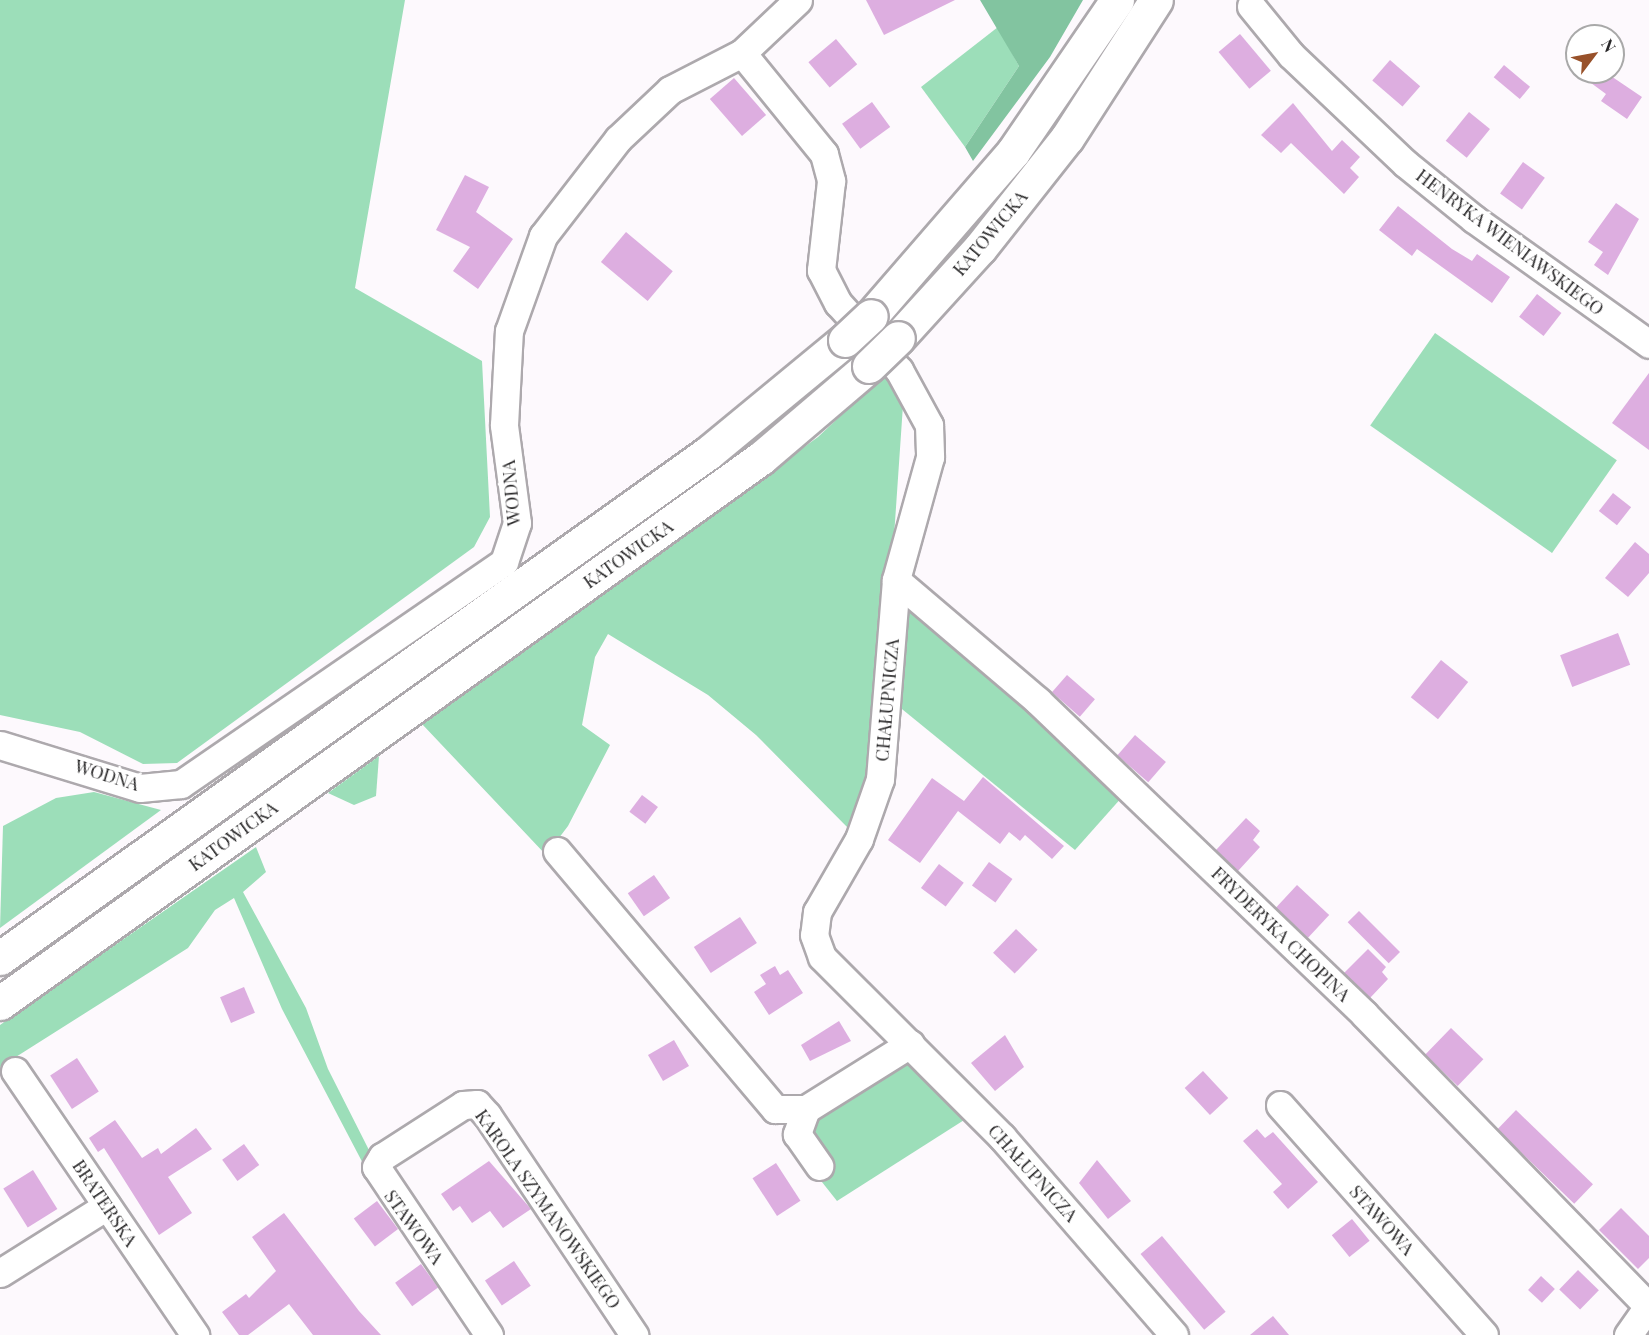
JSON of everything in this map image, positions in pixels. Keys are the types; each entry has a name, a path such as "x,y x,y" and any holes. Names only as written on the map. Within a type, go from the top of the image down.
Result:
{"main road":[{"name":"KATOWICKA","path":"0,958 708,453 845,340 871,316 1013,153 1117,0"},
{"name":"KATOWICKA","path":"0,1003 761,458 869,366 980,248 1067,138 1156,0"}],"street":[{"name":"WODNA","path":"0,745 140,788 181,784 504,562 517,522 504,425 509,331 529,263 543,236 618,140 670,90 742,52 798,0"},
{"name":"HENRYKA WIENIAWSKIEGO","path":"1251,6 1291,55 1406,164 1474,219 1649,344"},
{"name":"CHAŁUPNICZA","path":"742,52 824,154 831,181 821,270 838,303 899,370 929,424 930,457 896,579 880,779 859,839 817,912 814,935 822,957 1002,1137 1174,1335"},
{"name":"FRYDERYKA CHOPINA","path":"896,579 1038,701 1364,1014 1649,1306"},
{"path":"557,850 775,1109 801,1122 819,1166"},
{"path":"801,1122 910,1044"},
{"name":"BRATERSKA","path":"15,1071 195,1335"},
{"name":"KAROLA SZYMANOWSKIEGO","path":"423,1131 463,1105 477,1104 634,1335"},
{"name":"STAWOWA","path":"1280,1105 1484,1335"},
{"name":"STAWOWA","path":"423,1131 382,1157 376,1167 380,1179 489,1335"},
{"path":"0,1273 107,1206"},
{"path":"1628,1335 1649,1306"}],"green space":[{"path":"0,0 405,0 355,288 482,361 490,517 474,547 177,763 143,764 80,732 0,715"},
{"path":"980,0 1083,0 1050,57 973,161 965,147 1019,66"},
{"path":"998,27 1019,66 965,147 921,87"},
{"path":"1435,333 1617,460 1552,553 1370,426"},
{"path":"887,372 903,405 880,741 851,831 756,735 708,695 608,634 595,657 582,725 610,745 568,826 546,855 422,724 818,437"},
{"path":"916,606 1123,796 1075,850 897,705 901,611"},
{"path":"379,756 376,796 354,805 328,793"},
{"path":"94,792 161,810 0,928 3,826 56,798"},
{"path":"256,847 266,872 243,892 306,1008 328,1069 372,1156 368,1173 282,1009 234,898 215,910 188,948 0,1067 0,1025"},
{"path":"907,1060 972,1115 837,1201 818,1177 803,1128 811,1114"}],"building":[{"path":"866,0 955,0 884,35"},
{"path":"1240,34 1271,71 1249,89 1219,52"},
{"path":"836,39 857,64 830,87 808,62"},
{"path":"1390,60 1420,86 1402,107 1372,80"},
{"path":"1504,65 1530,87 1520,99 1494,77"},
{"path":"734,78 766,115 742,136 710,99"},
{"path":"1592,84 1623,84 1642,97 1627,119 1601,101 1606,94"},
{"path":"872,102 890,127 860,149 842,124"},
{"path":"1293,103 1332,151 1342,140 1360,157 1350,168 1359,177 1344,194 1291,143 1281,153 1261,135"},
{"path":"1469,112 1490,129 1467,158 1446,141"},
{"path":"1523,162 1545,178 1522,209 1500,194"},
{"path":"465,175 489,187 476,212 513,239 478,289 453,271 470,247 436,230"},
{"path":"1616,203 1639,219 1608,275 1594,265 1603,252 1588,242"},
{"path":"1398,206 1452,249 1472,261 1477,254 1510,277 1492,303 1417,249 1412,256 1379,230"},
{"path":"626,232 673,271 648,301 601,262"},
{"path":"1537,294 1561,313 1544,336 1519,317"},
{"path":"1649,373 1649,450 1612,423"},
{"path":"1613,493 1631,507 1617,525 1599,511"},
{"path":"1635,542 1649,554 1649,573 1628,597 1605,578"},
{"path":"1618,633 1630,665 1572,687 1560,655"},
{"path":"1441,660 1468,682 1438,719 1411,697"},
{"path":"1067,675 1095,699 1080,717 1052,692"},
{"path":"1135,735 1166,762 1148,782 1117,755"},
{"path":"983,777 1064,846 1052,859 1025,835 1020,841 1009,832 1000,844 958,811 920,863 888,840 932,778 964,801"},
{"path":"642,795 658,807 645,824 629,812"},
{"path":"1246,818 1260,831 1253,840 1260,847 1238,871 1216,850"},
{"path":"989,862 1012,879 995,903 972,885"},
{"path":"939,864 964,883 946,907 921,888"},
{"path":"654,875 670,898 644,916 628,893"},
{"path":"1297,885 1329,915 1308,938 1276,908"},
{"path":"1359,911 1400,952 1389,963 1348,922"},
{"path":"740,917 757,943 711,973 694,947"},
{"path":"1016,929 1038,950 1015,974 993,953"},
{"path":"1368,949 1386,967 1382,972 1388,979 1370,998 1344,973"},
{"path":"775,966 780,975 788,970 803,993 769,1015 754,992 766,984 760,975"},
{"path":"244,987 255,1013 231,1023 220,997"},
{"path":"839,1021 851,1041 810,1061 801,1045"},
{"path":"1451,1028 1483,1059 1458,1086 1425,1055"},
{"path":"1005,1035 1024,1067 995,1091 971,1063"},
{"path":"674,1040 689,1066 663,1081 648,1055"},
{"path":"77,1058 99,1092 72,1109 50,1075"},
{"path":"1203,1071 1228,1098 1210,1115 1185,1088"},
{"path":"1516,1110 1593,1184 1574,1204 1497,1129"},
{"path":"115,1120 142,1158 158,1148 161,1154 196,1128 212,1149 168,1177 192,1213 159,1235 104,1148 98,1152 89,1138"},
{"path":"1257,1129 1265,1138 1273,1132 1318,1182 1288,1209 1273,1192 1282,1184 1243,1141"},
{"path":"244,1144 259,1165 237,1181 222,1160"},
{"path":"1097,1160 1131,1201 1108,1219 1079,1183"},
{"path":"489,1161 531,1209 503,1228 490,1211 472,1223 460,1206 453,1211 441,1194"},
{"path":"776,1163 801,1201 777,1216 753,1178"},
{"path":"33,1170 57,1209 28,1228 3,1189"},
{"path":"377,1201 398,1229 375,1246 354,1218"},
{"path":"1621,1208 1649,1236 1649,1258 1638,1269 1599,1230"},
{"path":"284,1213 359,1311 381,1335 313,1335 289,1304 248,1335 239,1335 222,1312 246,1294 249,1298 276,1271 252,1237"},
{"path":"1352,1219 1370,1241 1349,1257 1332,1235"},
{"path":"1162,1236 1226,1312 1204,1330 1141,1254"},
{"path":"514,1261 531,1286 502,1305 485,1281"},
{"path":"421,1264 438,1287 412,1306 395,1283"},
{"path":"1578,1270 1599,1290 1580,1310 1559,1289"},
{"path":"1541,1276 1555,1289 1542,1303 1528,1290"},
{"path":"1273,1316 1289,1335 1250,1335"}]}
